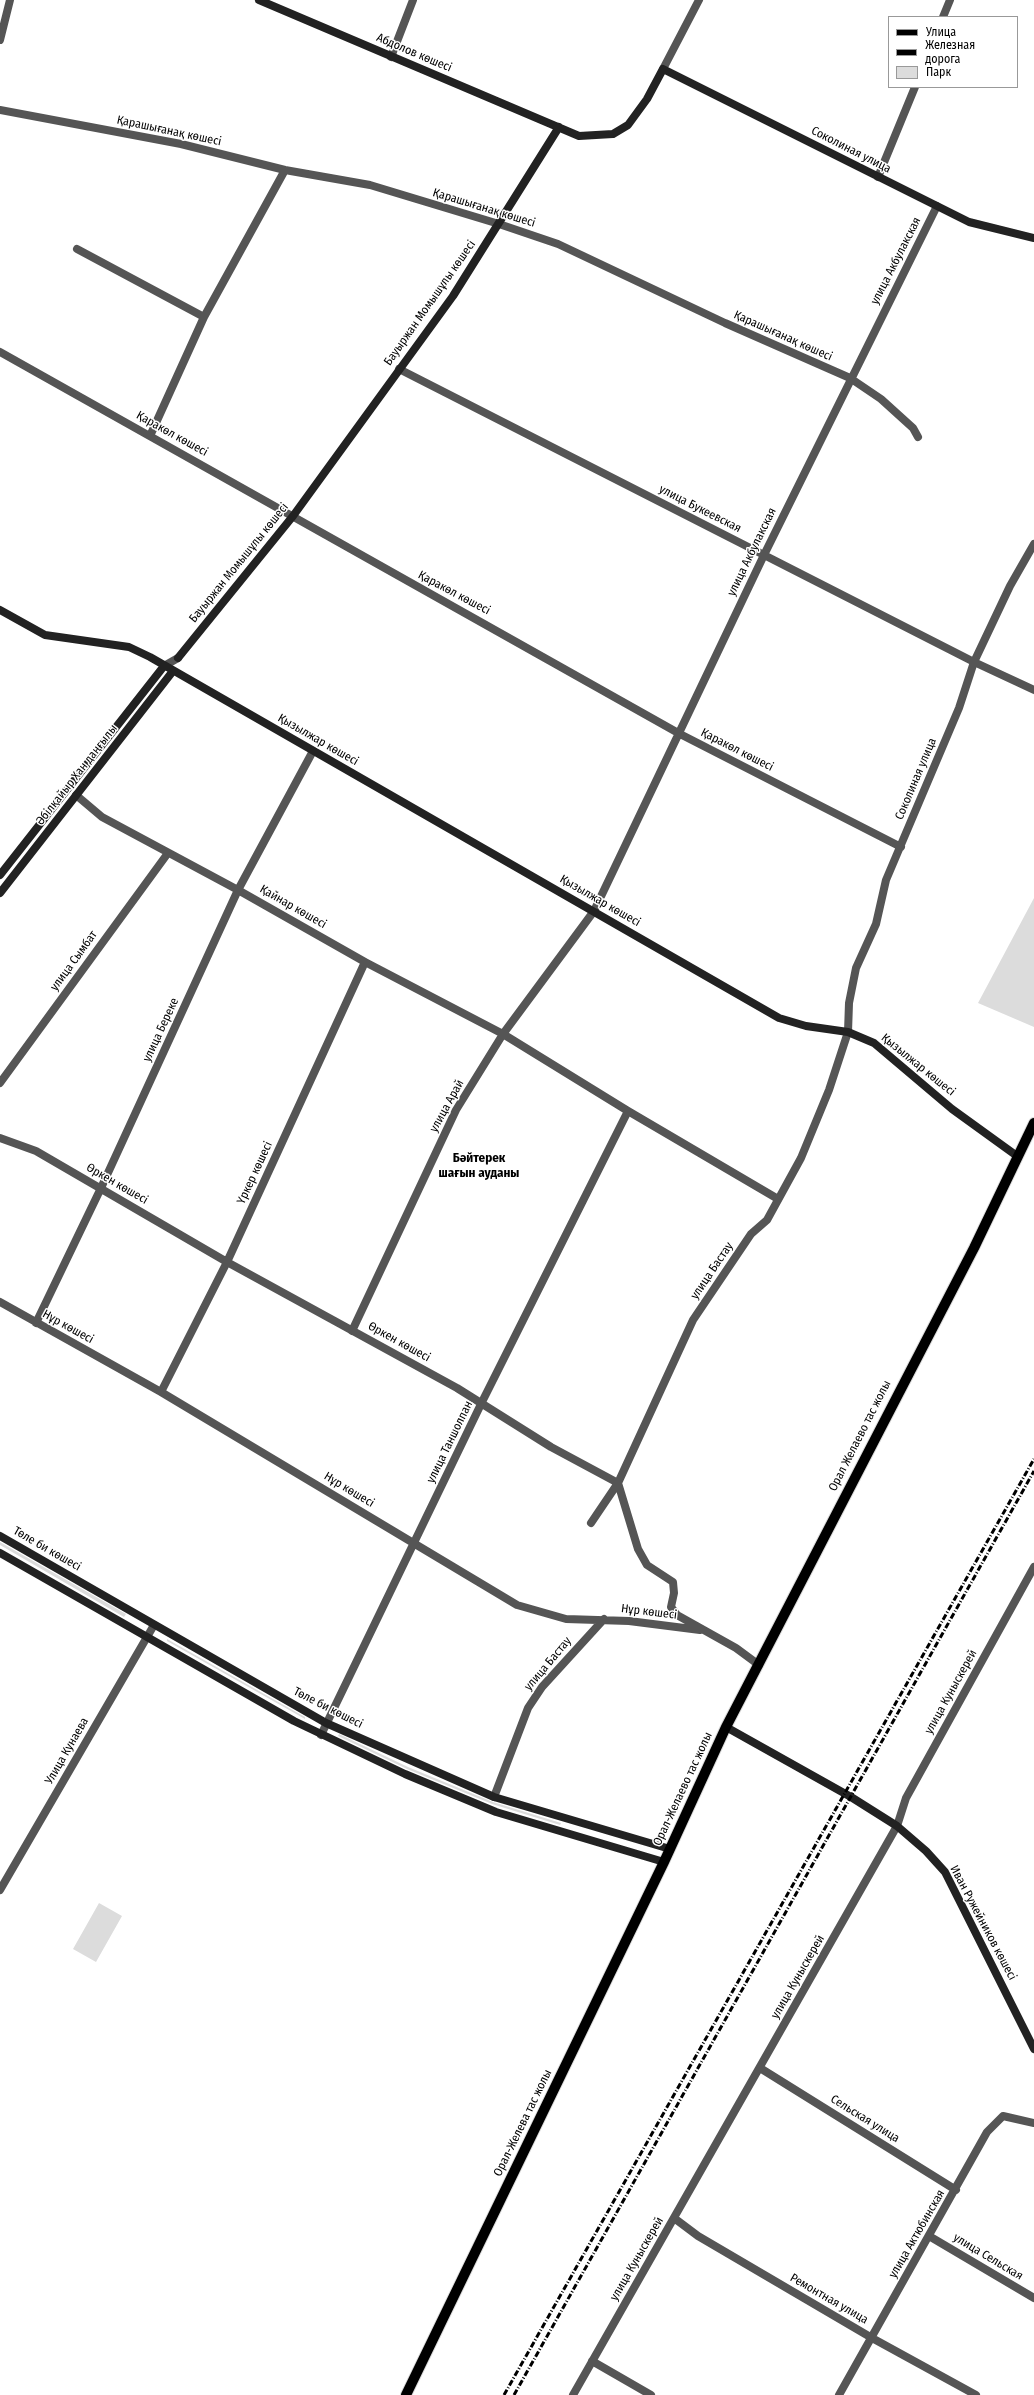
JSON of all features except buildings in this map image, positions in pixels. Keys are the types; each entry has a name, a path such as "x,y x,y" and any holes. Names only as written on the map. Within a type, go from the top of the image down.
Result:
{"main road":[{"path":"1017,1156 1034,1122"},
{"name":"Орал Желаево тас жолы","path":"726,1727 910,1368 974,1248 1017,1156"},
{"name":"Орал-Желаево тас жолы","path":"664,1862 726,1727"},
{"name":"Орал-Желева тас жолы","path":"406,2395 664,1862"}],"street":[{"path":"0,40 10,0"},
{"name":"Абдолов көшесі","path":"259,0 559,127"},
{"path":"392,57 413,0"},
{"path":"559,127 579,136 613,134 632,120 647,99 699,0"},
{"path":"943,16 950,0"},
{"name":"Соколиная улица","path":"663,68 969,222 1034,238"},
{"path":"878,176 914,88"},
{"name":"Қарашығанақ көшесі","path":"0,110 181,144 285,170 370,185 499,224 558,244 725,324 850,378 881,399 913,428 918,437"},
{"name":"Бауыржан Момышұлы көшесі","path":"172,671 178,658 293,516 453,296 559,127"},
{"path":"150,436 204,317 285,170"},
{"name":"улица Акбулакская","path":"594,911 850,378 937,206"},
{"path":"78,249 204,317"},
{"name":"Қаракөл көшесі","path":"0,352 680,734 901,847"},
{"name":"улица Букеевская","path":"399,369 974,662 1034,690"},
{"name":"Соколиная улица","path":"848,1032 849,1003 856,968 876,924 886,880 959,708 974,662 1010,586 1034,544"},
{"name":"Қызылжар көшесі","path":"0,610 45,635 130,647 779,1018 806,1026 848,1032 874,1043 952,1109 1017,1156"},
{"name":"Бауыржан Момышұлы көшесі","path":"164,666 178,658"},
{"name":"Әбілқайыр Хан даңғылы","path":"0,875 164,666"},
{"name":"Әбілқайыр Хан даңғылы","path":"0,893 172,671"},
{"name":"улица Береке","path":"36,1323 101,1188 238,890 314,751"},
{"name":"Қайнар көшесі","path":"76,795 102,817 238,890 365,962 503,1034 628,1111 778,1199"},
{"name":"улица Сымбат","path":"0,1083 168,853"},
{"name":"улица Арай","path":"352,1330 456,1110 503,1034 594,911"},
{"name":"Үркер көшесі","path":"160,1392 227,1262 365,962"},
{"name":"улица Бастау","path":"592,1523 618,1483 693,1320 751,1234 767,1220 801,1158 821,1111 848,1032"},
{"name":"улица Таншолпан","path":"321,1734 482,1402 604,1162 628,1111"},
{"name":"Өркен көшесі","path":"0,1138 36,1151 227,1262 482,1402 551,1447 618,1483"},
{"name":"Нұр көшесі","path":"0,1302 160,1392 517,1605 566,1619 604,1619 707,1631"},
{"path":"618,1483 638,1549 647,1565 673,1582 674,1593 671,1607 677,1616 736,1648 759,1665"},
{"name":"Төле би көшесі","path":"0,1536 326,1723 494,1797 670,1849"},
{"path":"0,1553 321,1734 405,1774 496,1812 664,1862"},
{"name":"улица Куныскерей","path":"573,2395 897,1826 906,1798 1034,1567"},
{"name":"улица Бастау","path":"494,1797 528,1708 542,1687 604,1619"},
{"name":"Улица Кунаева","path":"0,1890 154,1625"},
{"name":"Иван Ружейников көшесі","path":"726,1727 851,1797 897,1826 926,1851 945,1872 1030,2033 1034,2049"},
{"name":"Сельская улица","path":"760,2068 956,2190"},
{"name":"улица Актюбинская","path":"839,2395 956,2190 987,2132 1003,2116 1034,2123"},
{"name":"Ремонтная улица","path":"674,2218 698,2236 872,2338 976,2395"},
{"name":"улица Сельская","path":"930,2236 1034,2298"},
{"path":"592,2361 651,2395"}],"green space":[{"path":"1034,898 1034,1027 978,1003"},
{"path":"0,1542 126,1614 124,1617 0,1545"},
{"path":"167,1639 305,1717 305,1719 167,1641"},
{"path":"339,1734 408,1767 493,1802 561,1823 560,1825 492,1804 407,1769 338,1736"},
{"path":"99,1903 122,1916 96,1962 73,1949"}],"railway":[{"path":"504,2395 1034,1459"},
{"path":"514,2395 1034,1471"}],"district":[{"name":"Бәйтерек шағын ауданы","path":"479,1166"}]}
